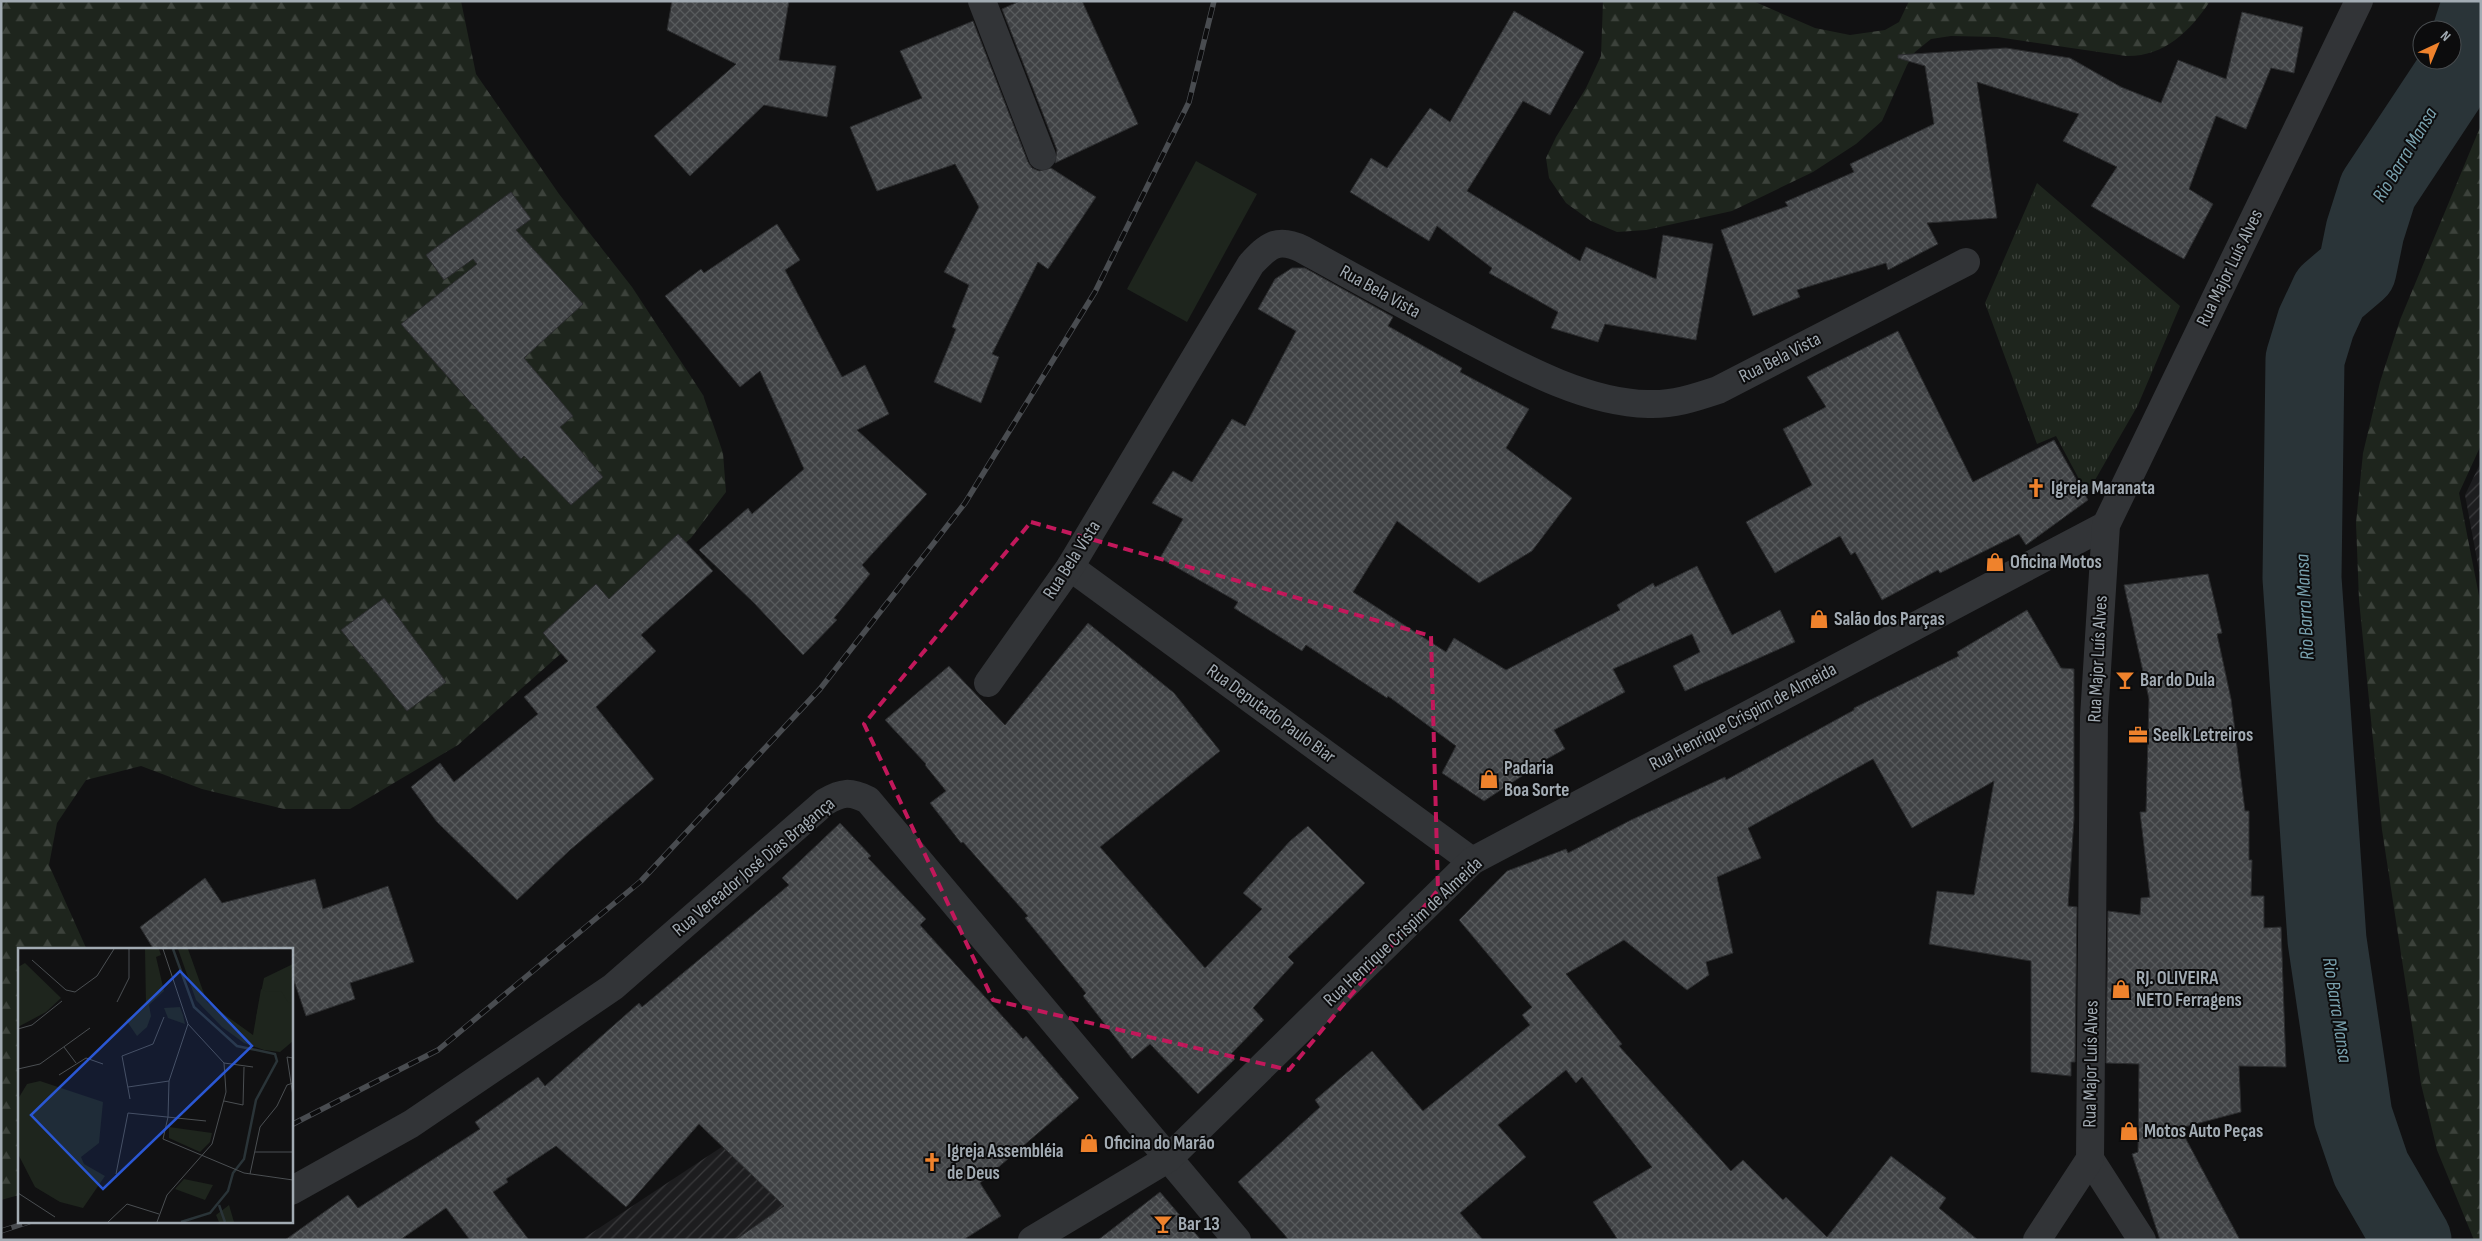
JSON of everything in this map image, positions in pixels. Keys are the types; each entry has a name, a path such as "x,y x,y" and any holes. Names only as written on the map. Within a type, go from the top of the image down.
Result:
{"street":[{"path":"982,1 1042,156"},
{"name":"Rua Major Luís Alves","path":"2090,1159 2094,716 2106,525 2359,1"},
{"name":"Rua Bela Vista","path":"988,683 1070,567 1251,264 1273,245 1282,242 1302,249 1421,315 1542,378 1614,399 1647,404 1680,403 1718,390 1966,262"},
{"name":"Rua Henrique Crispim de Almeida","path":"1032,1240 1170,1158 1472,861 2106,525"},
{"name":"Rua Deputado Paulo Biar","path":"1070,567 1472,861"},
{"name":"Rua Vereador José Dias Bragança","path":"292,1190 411,1124 613,987 824,802 835,796 853,792 868,800 1237,1240"},
{"path":"2037,1240 2090,1159 2142,1240"}],"highlighted area":[{"path":"1031,522 1431,636 1438,890 1289,1070 993,1000 864,724"}],"shaded area":[{"path":"2481,462 2481,581 2465,495"},
{"path":"826,1078 917,1240 581,1240"}],"green space":[{"path":"1,1 461,1 476,74 559,194 632,287 703,395 723,453 726,492 691,538 458,745 350,809 284,809 202,789 141,766 86,780 57,823 49,865 86,948 18,948 18,1195 1,1200"},
{"path":"1603,1 1753,1 1815,28 1850,35 1885,30 1899,22 1909,1 2210,1 2194,23 2174,41 2152,52 2139,55 2126,56 1997,37 1951,36 1931,39 1915,52 1907,65 1882,121 1856,144 1813,172 1732,211 1646,230 1617,232 1591,221 1566,203 1549,178 1546,158 1556,137 1586,88 1601,56"},
{"path":"2481,125 2481,445 2459,493 2481,606 2481,1240 2474,1240 2437,1150 2421,1084 2382,830 2359,600 2356,523 2363,453 2380,382 2400,320"},
{"path":"1196,161 1257,194 1187,322 1127,289"},
{"path":"2037,183 2180,306 2138,405 2087,494 2056,436 2037,444 1985,303"}],"building":[{"path":"672,1 789,1 779,60 836,66 827,117 764,105 690,176 654,136 736,64 667,30"},
{"path":"1020,1 1082,1 1138,124 1055,163 1057,150 1002,9"},
{"path":"1514,11 1584,52 1550,115 1523,101 1467,191 1580,261 1586,247 1656,279 1663,235 1713,244 1696,340 1605,324 1598,342 1551,328 1558,312 1489,273 1492,268 1437,226 1429,241 1350,192 1371,158 1387,168 1430,108 1450,122"},
{"path":"2242,12 2303,27 2294,73 2271,68 2246,129 2216,116 2189,189 2213,204 2184,259 2091,206 2117,167 2063,141 2079,114 1977,82 1997,218 1927,223 1938,244 1888,270 1886,263 1797,290 1800,297 1753,316 1721,230 1788,206 1785,202 1854,172 1850,164 1934,124 1925,66 1898,58 1898,55 2006,48 2070,58 2121,87 2161,103 2178,60 2226,79"},
{"path":"973,21 1032,168 1039,171 1051,168 1096,197 1048,269 1038,262 992,354 999,357 981,403 934,382 956,329 952,327 969,285 944,272 979,207 955,164 877,191 850,127 922,98 900,51"},
{"path":"511,192 531,219 516,230 583,304 524,358 573,416 560,427 603,477 571,505 524,456 521,459 401,324 477,264 473,259 444,280 426,255"},
{"path":"777,224 800,260 785,270 842,377 865,365 889,414 857,430 927,494 862,565 870,574 834,618 837,620 803,655 754,603 699,550 748,508 752,514 804,469 760,371 740,387 665,296 701,269 704,273"},
{"path":"1292,268 1305,268 1393,317 1388,326 1462,368 1460,372 1529,409 1506,448 1572,498 1532,551 1479,583 1397,521 1353,592 1446,652 1454,638 1506,670 1620,610 1617,605 1653,583 1655,587 1697,566 1732,635 1780,610 1795,642 1685,691 1673,666 1700,652 1692,634 1613,669 1625,692 1554,730 1565,749 1523,772 1525,774 1484,801 1442,773 1456,746 1388,696 1387,698 1306,645 1302,651 1234,608 1238,602 1160,558 1183,519 1152,503 1173,471 1192,482 1232,419 1245,426 1296,331 1258,309 1275,279"},
{"path":"1898,331 1973,482 2054,440 2088,500 2026,545 2019,534 1940,573 1938,570 1882,600 1855,552 1851,555 1840,536 1775,573 1746,522 1812,485 1783,429 1826,407 1807,377"},
{"path":"678,534 713,571 641,635 656,651 596,707 654,779 570,850 517,900 437,822 411,787 440,763 454,782 538,714 524,697 568,661 543,633 596,584 609,599"},
{"path":"2208,574 2222,633 2217,634 2231,699 2245,811 2249,811 2249,860 2252,860 2251,896 2264,896 2264,928 2281,927 2286,1067 2239,1066 2241,1112 2180,1128 2240,1240 2160,1240 2132,1154 2138,1152 2139,1064 2106,1063 2108,911 2140,915 2141,898 2150,897 2140,812 2146,812 2149,699 2124,585"},
{"path":"384,598 446,682 407,711 341,630"},
{"path":"2027,610 2061,668 2074,669 2074,819 2068,906 2077,907 2075,1062 2071,1062 2071,1076 2031,1072 2031,961 1929,944 1937,891 1974,895 1994,781 1912,828 1873,759 1748,828 1761,858 1717,877 1733,953 1706,962 1709,975 1687,990 1624,940 1566,974 1622,1044 1619,1046 1731,1171 1743,1160 1783,1200 1786,1197 1827,1237 1891,1156 1946,1198 1939,1208 1978,1240 1618,1240 1593,1202 1652,1167 1582,1077 1576,1083 1566,1070 1498,1125 1526,1157 1460,1213 1483,1240 1289,1240 1238,1182 1320,1107 1315,1100 1372,1051 1423,1111 1530,1025 1522,1015 1532,1007 1459,920 1507,871 1566,849 1568,853 1631,820 1725,777 1726,780 1854,710 1854,708 1959,656 1957,652"},
{"path":"1088,623 1174,693 1220,751 1100,847 1205,968 1262,909 1243,893 1290,841 1308,826 1365,883 1288,957 1294,963 1253,1008 1264,1020 1231,1054 1235,1059 1198,1094 1150,1044 1132,1059 1083,996 1086,993 1025,918 1028,916 963,842 961,843 930,803 946,791 926,764 885,720 949,666 1005,725"},
{"path":"840,823 871,856 868,858 926,919 920,925 1023,1039 1026,1036 1079,1098 980,1183 1001,1216 963,1240 735,1240 784,1206 699,1124 626,1207 556,1146 506,1179 508,1182 493,1192 529,1240 470,1240 446,1208 400,1240 285,1240 348,1195 358,1208 480,1129 475,1122 538,1077 545,1086 639,1003 642,1007 789,885 782,878"},
{"path":"205,878 222,903 315,879 323,909 388,886 414,962 350,983 355,999 306,1016 292,975 292,948 153,948 140,927"},
{"path":"1160,1192 1201,1240 1098,1240"}],"waterway":[{"name":"Rio Barra Mansa","path":"2412,1240 2371,1169 2353,1116 2327,940 2302,578 2305,359 2316,323 2330,293 2357,270 2365,231 2378,190 2462,63 2481,5"}],"railway":[{"path":"292,1124 438,1050 641,881 820,689 965,503 1095,292 1189,102 1214,1"},
{"path":"1,1231 23,1224"}],"place":[{"name":"Igreja Maranata","path":"2036,488"},
{"name":"Oficina Motos","path":"1995,562"},
{"name":"Salão dos Parças","path":"1819,619"},
{"name":"Bar do Dula","path":"2125,680"},
{"name":"Seelk Letreiros","path":"2138,735"},
{"name":"Padaria Boa Sorte","path":"1489,779"},
{"name":"RJ. OLIVEIRA NETO Ferragens","path":"2121,989"},
{"name":"Motos Auto Peças","path":"2129,1131"},
{"name":"Oficina do Marão","path":"1089,1143"},
{"name":"Igreja Assembléia de Deus","path":"932,1162"},
{"name":"Bar 13","path":"1163,1224"}]}
